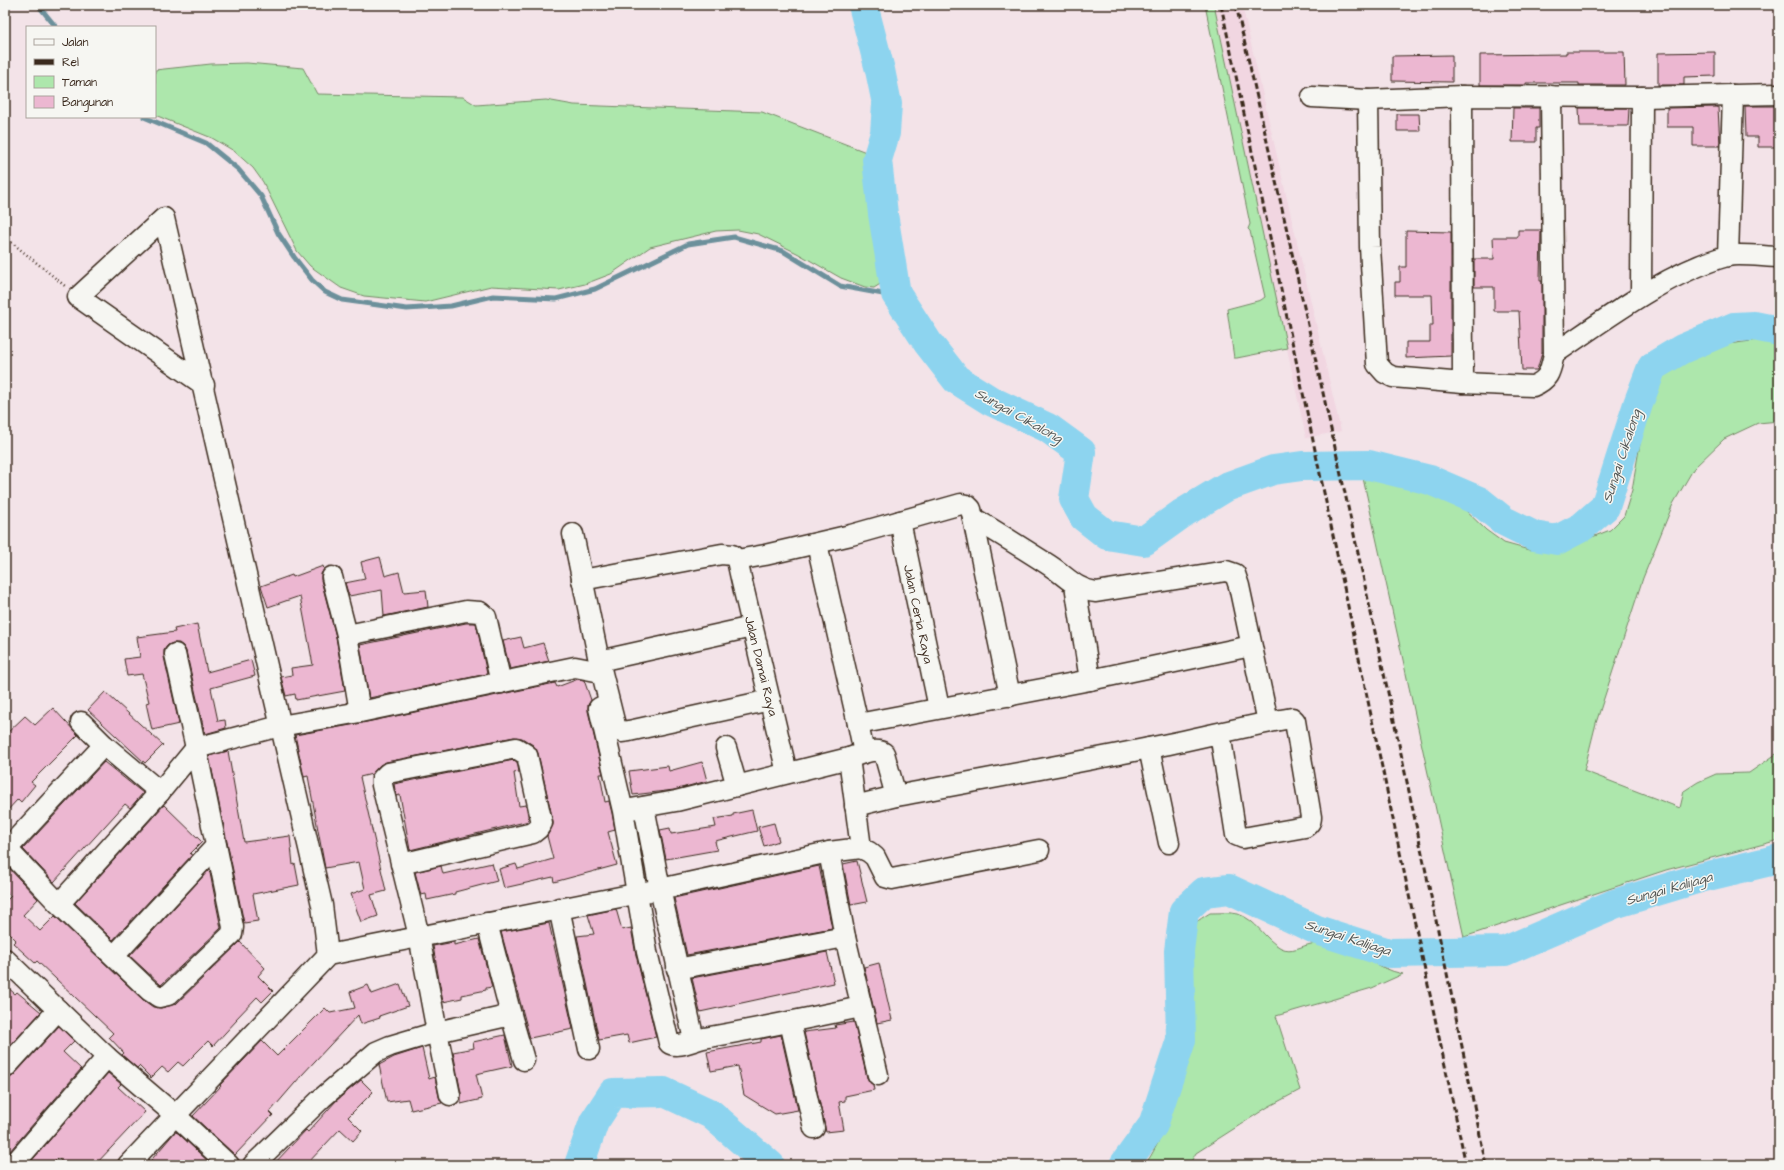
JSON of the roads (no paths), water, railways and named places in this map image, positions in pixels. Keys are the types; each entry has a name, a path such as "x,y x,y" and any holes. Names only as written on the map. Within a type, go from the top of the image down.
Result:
{"street":[{"path":"1312,97 1368,100 1462,96 1779,94"},
{"path":"1728,256 1734,95"},
{"path":"1462,96 1463,383"},
{"path":"1368,100 1370,247 1377,364 1385,373 1393,377 1463,383 1533,386 1542,382 1549,374 1554,354 1551,96"},
{"path":"1641,296 1642,96"},
{"path":"204,385 78,297 164,218 204,385 280,726 322,904 328,956"},
{"path":"1554,354 1641,296 1690,270 1728,256 1779,257"},
{"path":"582,580 729,553 736,560 817,544 961,504 967,504 972,509 1010,696"},
{"path":"973,518 1051,566 1075,585 1089,591 1096,592 1226,571 1231,572 1236,576 1239,586 1268,722"},
{"name":"Jalan Ceria Raya","path":"900,521 939,708"},
{"path":"573,534 582,580 595,668 609,703 615,726 618,730 624,732 770,700"},
{"path":"817,544 858,724 855,806 861,848"},
{"name":"Jalan Damai Raya","path":"736,560 787,773"},
{"path":"332,577 347,635 360,712"},
{"path":"1075,585 1090,680"},
{"path":"347,635 466,611 480,612 486,617 501,683"},
{"path":"59,904 160,792 196,748 280,726 360,712 501,683 574,666 595,668 752,626"},
{"path":"858,724 1010,696 1251,646"},
{"path":"104,745 6,848 59,904 155,995 163,997 168,995 232,934 233,927 175,654"},
{"path":"609,703 599,708 623,811 647,952 668,1043 678,1046 694,1040 861,1007"},
{"path":"855,806 896,796 1149,748 1220,732 1292,718 1296,721 1311,822 1305,827 1243,838 1236,834 1220,732"},
{"path":"81,722 104,745 160,792"},
{"path":"401,864 533,833 538,829 542,823 528,755 516,748 388,773 384,775 381,782 401,864 419,936 450,1095"},
{"path":"726,748 737,786"},
{"path":"1149,748 1169,843"},
{"path":"623,811 676,801 879,750 884,753 896,796"},
{"path":"644,807 677,970 694,1040"},
{"path":"114,956 216,846"},
{"path":"128,1165 328,956 419,936 660,889 829,852 861,848 873,855 885,877 892,879 1039,850"},
{"path":"829,852 845,937 878,1075"},
{"path":"559,908 589,1049"},
{"path":"486,923 524,1060"},
{"path":"677,970 845,937"},
{"path":"5,959 107,1057 175,1115 229,1165"},
{"path":"5,1068 58,1010"},
{"path":"253,1165 322,1098 376,1052 390,1046 437,1032 511,1015"},
{"path":"790,1022 814,1128"},
{"path":"5,1164 14,1164 107,1057"}],"waterway":[{"path":"38,5 55,26"},
{"name":"Sungai Cikalong","path":"863,5 880,70 887,104 885,133 877,160 883,214 896,294 928,343 956,379 991,401 1048,428 1081,452 1074,499 1084,517 1107,535 1144,541 1183,513 1226,487 1273,470 1302,466 1369,465 1430,480 1479,501 1504,521 1534,536 1557,540 1582,527 1605,507 1638,404 1652,367 1682,349 1734,327 1754,326 1779,331"},
{"path":"146,118 206,143 238,169 261,196 278,233 312,280 325,292 342,300 407,309 451,306 493,296 556,299 595,289 688,244 734,237 783,251 840,286 883,294 896,294"},
{"name":"Sungai Kalijaga","path":"1124,1165 1153,1125 1181,1040 1179,951 1184,911 1204,892 1229,889 1317,930 1389,953 1505,951 1614,904 1700,878 1779,859"},
{"name":"Sungai Kalijaga","path":"579,1165 594,1122 613,1093 664,1092 711,1114 770,1165"}],"railway":[{"path":"1221,5 1466,1165"},
{"path":"1236,5 1365,584 1486,1165"}]}
